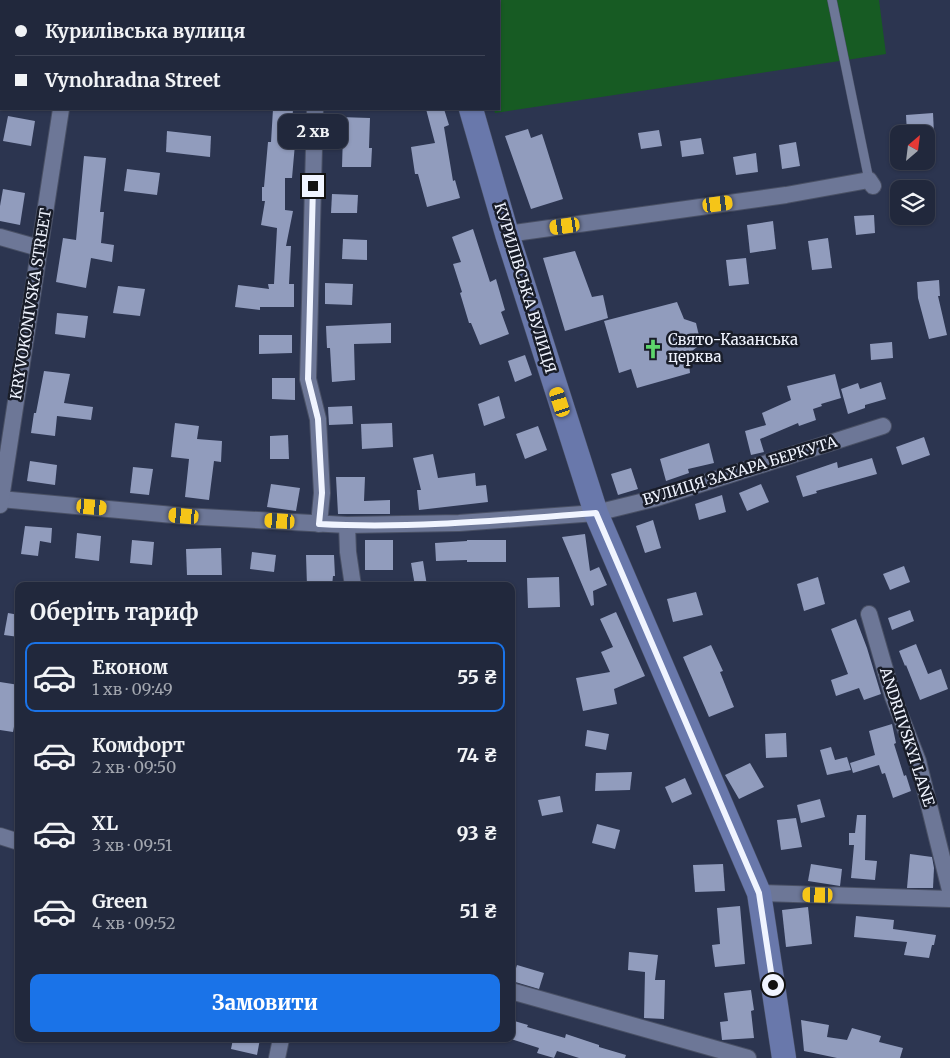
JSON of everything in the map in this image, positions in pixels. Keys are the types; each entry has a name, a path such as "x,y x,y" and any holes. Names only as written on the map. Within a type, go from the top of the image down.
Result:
{"main road":[{"name":"КУРИЛІВСЬКА ВУЛИЦЯ","path":"472,110 507,234 596,513 759,893 784,1058"}],"street":[{"name":"KRYVOKONIVSKA STREET","path":"0,501 61,110"},
{"path":"315,110 308,379 318,419 322,493 319,524"},
{"path":"507,234 871,183"},
{"path":"0,236 39,248"},
{"name":"ВУЛИЦЯ ЗАХАРА БЕРКУТА","path":"0,501 184,516 347,525 459,524 596,513 657,498 883,426"},
{"path":"347,525 348,552 353,582"},
{"name":"ANDRIIVSKYI LANE","path":"869,614 893,697 918,761 950,890"},
{"path":"0,836 15,841"},
{"path":"759,893 950,899"},
{"path":"515,991 748,1058"},
{"path":"277,1058 280,1042"}],"lane":[{"path":"832,0 871,183"}],"green space":[{"path":"500,0 879,0 886,54 495,113 494,110 500,110"}],"building":[{"path":"273,110 293,110 291,144 295,144 292,178 285,178 285,210 293,211 286,246 291,246 289,284 294,284 294,307 260,307 260,310 235,307 238,285 269,289 268,284 274,284 277,228 261,225 265,201 262,201 262,187 264,187 268,142 271,142"},
{"path":"426,110 444,110 449,125 444,127 453,181 455,180 460,198 427,207 418,174 415,174 411,147 435,143"},
{"path":"933,113 934,125 907,125 906,115"},
{"path":"8,116 35,121 31,146 3,141"},
{"path":"339,117 370,118 369,148 372,148 371,167 342,167 343,134 339,134"},
{"path":"528,129 531,138 542,134 563,199 531,209 505,136"},
{"path":"659,130 662,146 641,149 638,133"},
{"path":"167,131 211,136 210,157 166,152"},
{"path":"701,138 704,154 682,157 680,141"},
{"path":"796,142 800,166 782,169 779,145"},
{"path":"756,153 758,172 736,175 733,157"},
{"path":"84,156 106,158 100,212 104,212 101,243 114,245 112,262 91,258 86,288 56,282 63,238 76,240"},
{"path":"127,169 160,173 157,195 124,191"},
{"path":"3,189 25,193 20,225 0,221"},
{"path":"332,194 358,195 357,213 331,213"},
{"path":"874,215 875,233 856,235 854,216"},
{"path":"773,221 776,249 750,253 747,225"},
{"path":"473,229 490,282 496,279 505,310 501,312 509,334 480,345 471,323 469,323 453,264 461,262 452,237"},
{"path":"828,238 832,268 812,270 808,241"},
{"path":"343,239 367,240 367,260 342,259"},
{"path":"575,251 592,297 603,295 608,318 565,331 543,258"},
{"path":"746,258 749,284 729,286 726,260"},
{"path":"939,280 940,296 938,296 947,335 929,339 918,298 917,282"},
{"path":"325,283 353,284 352,305 325,304"},
{"path":"118,286 145,289 140,316 113,313"},
{"name":"Свято-Казанська церква","path":"677,302 684,319 696,323 701,344 688,354 690,373 637,388 631,369 619,373 604,321"},
{"path":"57,313 88,316 85,338 55,334"},
{"path":"391,323 391,343 354,344 355,380 332,382 330,348 327,348 326,326"},
{"path":"259,335 292,335 292,353 259,354"},
{"path":"892,342 893,358 871,360 870,344"},
{"path":"525,355 532,375 515,382 508,361"},
{"path":"44,371 70,374 64,403 93,407 91,420 57,416 55,436 31,433"},
{"path":"835,374 841,398 821,404 822,406 813,409 816,420 799,426 798,423 760,439 764,452 751,455 745,431 766,425 762,413 791,400 787,386"},
{"path":"272,378 295,378 295,400 272,399"},
{"path":"881,382 886,399 865,405 865,408 848,414 841,389 858,383 860,389"},
{"path":"499,396 505,418 484,426 478,404"},
{"path":"352,406 353,424 329,425 328,407"},
{"path":"175,423 199,426 197,439 222,441 221,462 214,461 209,500 185,497 189,459 171,457"},
{"path":"392,423 393,447 362,449 361,424"},
{"path":"538,426 547,450 525,459 516,434"},
{"path":"288,435 289,459 270,459 270,436"},
{"path":"924,437 930,455 902,465 896,447"},
{"path":"709,443 714,463 688,469 689,473 666,481 660,459"},
{"path":"433,454 438,478 475,473 476,486 486,485 488,502 419,510 417,490 421,490 413,458"},
{"path":"872,458 877,474 816,491 817,493 803,497 796,476 837,462 838,468"},
{"path":"30,461 57,465 55,485 27,481"},
{"path":"133,467 153,469 149,495 130,493"},
{"path":"631,468 638,489 618,495 611,474"},
{"path":"336,477 365,477 364,501 390,500 390,514 338,514"},
{"path":"271,484 300,488 296,511 267,507"},
{"path":"761,484 769,502 747,511 739,493"},
{"path":"722,495 726,512 699,520 695,504"},
{"path":"653,520 661,548 645,553 636,526"},
{"path":"25,526 52,528 51,543 40,541 38,556 21,554"},
{"path":"77,533 101,536 99,561 75,558"},
{"path":"585,534 590,571 599,567 607,585 593,591 594,605 591,606 562,537"},
{"path":"132,540 154,542 152,565 130,563"},
{"path":"365,540 393,540 393,570 365,570"},
{"path":"467,540 506,540 506,562 436,561 435,543"},
{"path":"221,548 222,575 187,575 186,549"},
{"path":"252,552 276,555 274,572 250,569"},
{"path":"306,555 334,555 335,576 333,576 332,582 307,582"},
{"path":"423,561 426,582 414,582 411,563"},
{"path":"904,566 910,582 890,590 883,574"},
{"path":"559,577 560,607 528,608 527,578"},
{"path":"818,577 825,604 804,611 797,584"},
{"path":"696,592 703,615 673,622 667,599"},
{"path":"910,610 914,621 892,630 888,618"},
{"path":"616,612 645,676 614,689 617,704 583,711 576,678 610,672 601,652 613,647 600,619"},
{"path":"8,613 15,614 15,636 4,635"},
{"path":"856,619 881,694 864,700 859,688 836,696 831,680 848,674 831,629"},
{"path":"916,644 928,674 941,669 948,689 920,700 899,651"},
{"path":"711,645 723,671 720,672 734,707 709,717 683,657"},
{"path":"0,682 15,684 15,721 13,732 0,730"},
{"path":"892,724 896,743 894,744 911,791 893,798 885,773 882,774 879,765 853,773 850,763 875,755 869,731"},
{"path":"587,730 609,734 606,750 585,746"},
{"path":"786,733 787,757 766,758 765,734"},
{"path":"831,747 835,760 847,757 851,770 827,775 820,750"},
{"path":"750,763 764,787 739,799 725,775"},
{"path":"632,772 630,790 595,791 596,773"},
{"path":"685,778 692,794 672,803 665,787"},
{"path":"560,796 563,812 542,816 538,800"},
{"path":"820,799 825,817 801,823 797,805"},
{"path":"857,815 866,815 865,860 877,861 875,880 851,878 854,845 849,845 849,833 855,833"},
{"path":"796,818 802,847 781,850 777,820"},
{"path":"597,824 620,830 615,849 592,843"},
{"path":"910,854 932,857 934,868 933,888 907,888"},
{"path":"723,864 725,891 695,892 693,865"},
{"path":"811,864 842,869 840,886 808,881"},
{"path":"740,906 745,964 715,967 712,945 720,944 717,908"},
{"path":"808,907 812,944 786,947 782,910"},
{"path":"856,916 894,920 893,929 936,935 929,958 904,955 907,942 854,937"},
{"path":"629,952 658,955 655,980 665,980 664,1019 644,1018 645,972 628,970"},
{"path":"517,965 544,973 539,989 515,982"},
{"path":"751,990 754,1010 751,1011 754,1038 722,1040 720,1022 728,1021 724,993"},
{"path":"801,1020 829,1025 827,1037 847,1040 852,1028 881,1036 879,1042 903,1048 900,1058 837,1058 804,1051"},
{"path":"515,1021 528,1025 527,1027 565,1038 566,1034 626,1055 625,1058 579,1058 557,1051 554,1058 537,1053 539,1048 515,1040"},
{"path":"232,1042 259,1042 257,1055 231,1049"}],"place":[{"name":"Свято-Казанська церква","path":"653,349"}],"route":[{"path":"313,186 308,379 318,419 322,493 319,524 459,524 596,513 759,893 773,985"}]}
